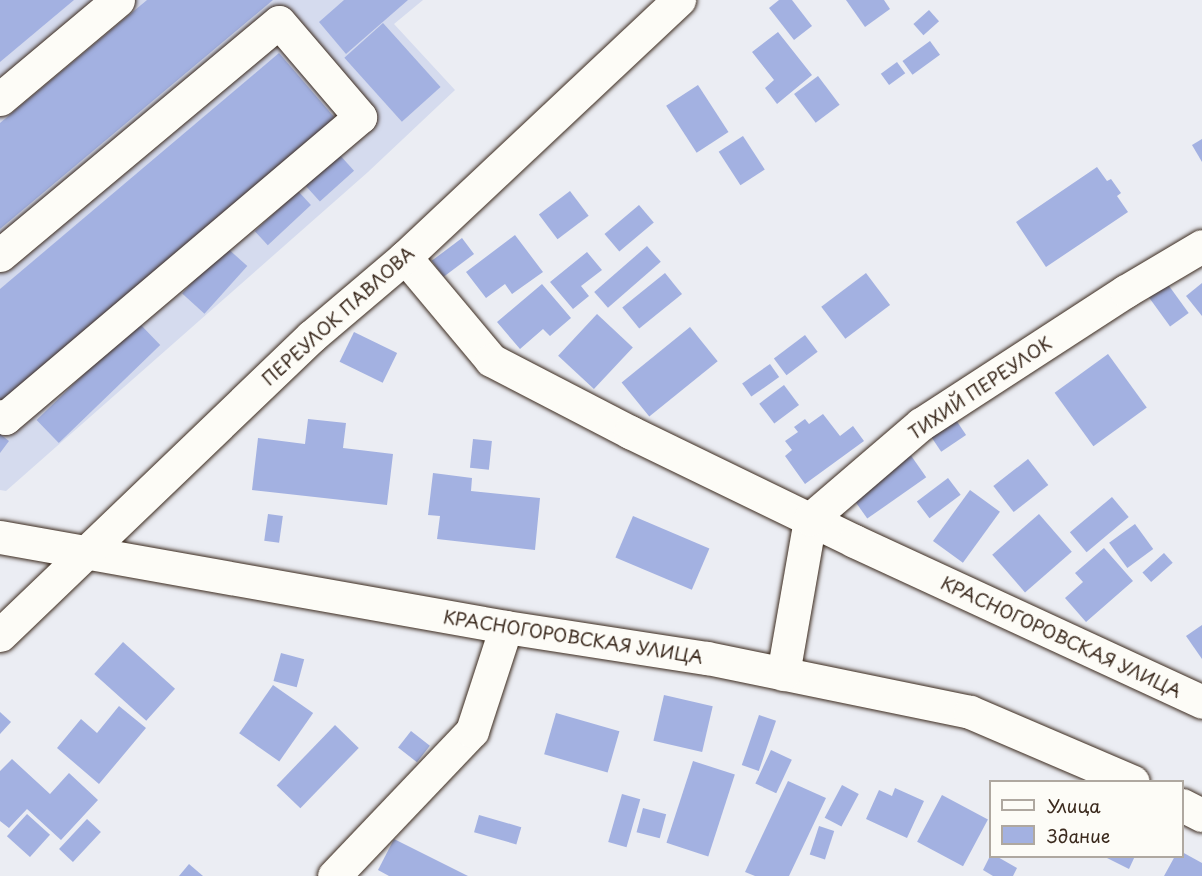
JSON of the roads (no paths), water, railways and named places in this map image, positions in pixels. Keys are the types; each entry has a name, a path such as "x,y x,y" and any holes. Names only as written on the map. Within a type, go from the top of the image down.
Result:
{"street":[{"path":"0,99 118,0"},
{"name":"ПЕРЕУЛОК ПАВЛОВА","path":"0,635 312,336 405,257 679,0"},
{"path":"0,255 279,22 360,117 5,418 0,417"},
{"name":"ТИХИЙ ПЕРЕУЛОК","path":"810,519 921,424 1126,291 1202,246"},
{"name":"КРАСНОГОРОВСКАЯ УЛИЦА","path":"405,257 491,360 630,432 810,519 1202,702"},
{"path":"783,674 810,519"},
{"name":"КРАСНОГОРОВСКАЯ УЛИЦА","path":"2,540 506,627 707,658 970,712 1128,780"},
{"path":"334,876 472,731 506,627"},
{"path":"1184,806 1202,815"}]}
